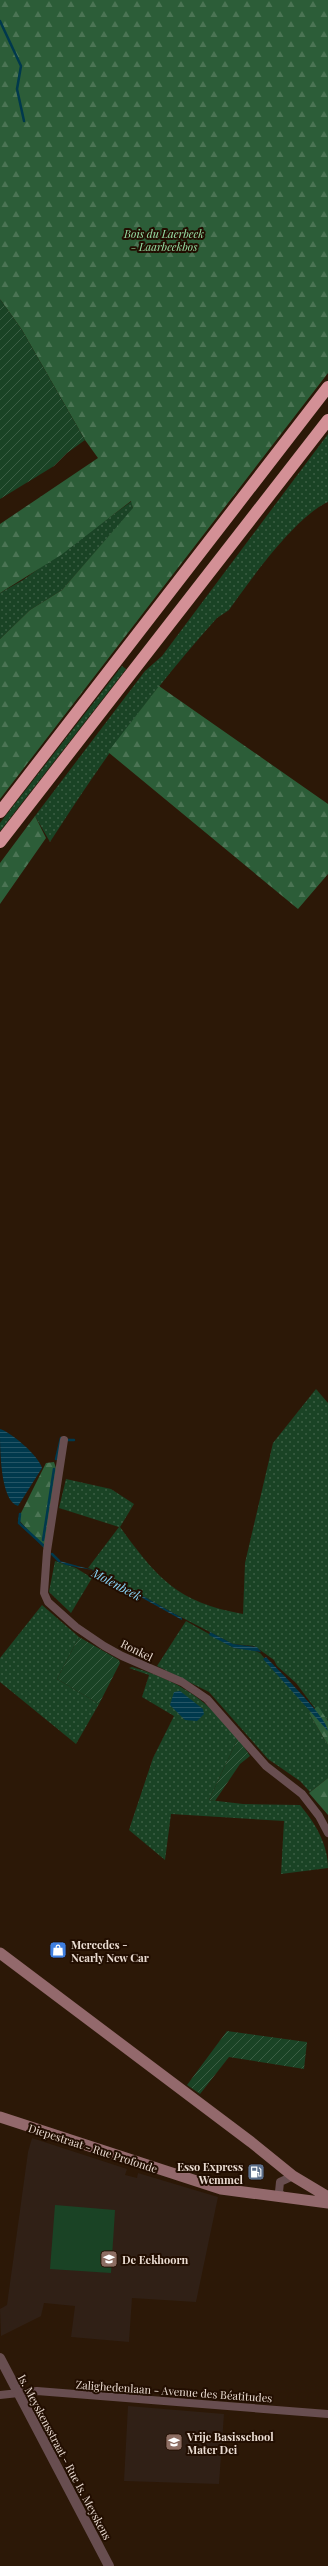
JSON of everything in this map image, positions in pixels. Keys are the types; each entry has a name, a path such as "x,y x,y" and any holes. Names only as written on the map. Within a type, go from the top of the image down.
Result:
{"highway":[{"path":"0,812 328,387"},
{"path":"0,842 328,420"}],"main road":[{"path":"0,1953 251,2142 303,2184 328,2197"},
{"name":"Diepestraat - Rue Profonde","path":"0,2117 191,2181 221,2189 328,2203"}],"street":[{"name":"Ronkel","path":"64,1440 47,1551 44,1593 48,1602 76,1627 104,1646 122,1656 182,1682 207,1699 266,1766 302,1794 328,1833"},
{"path":"283,2197 279,2192 280,2182 293,2176"},
{"path":"302,2199 306,2192 303,2184"},
{"name":"Is. Meyskensstraat - Rue Is. Meyskens","path":"0,2358 110,2566"},
{"name":"Zalighedenlaan - Avenue des Béatitudes","path":"0,2395 38,2391 328,2414"}],"shaded area":[{"name":"De Eekhoorn","path":"32,2138 127,2169 125,2175 137,2178 138,2173 218,2197 196,2302 132,2298 129,2342 71,2337 75,2306 44,2303 41,2316 1,2336 0,2309 7,2305 28,2152"},
{"name":"Vrije Basisschool Mater Dei","path":"128,2406 224,2414 219,2484 124,2481"}],"green space":[{"name":"Bois du Laerbeek - Laarbeekbos","path":"0,0 328,0 328,373 0,799 0,639 30,610 62,590 133,508 131,501 61,555 0,593 0,524 98,458 85,440 22,330 0,299"},
{"path":"0,299 22,330 85,440 67,453 54,466 0,499"},
{"path":"328,434 328,502 315,510 288,535 261,566 229,610 217,618 193,645 149,699 89,783 50,842 35,816 145,671 162,656"},
{"path":"132,501 133,509 62,590 30,610 0,639 0,593 23,580"},
{"path":"122,666 126,669 0,831 0,823"},
{"path":"159,686 328,804 328,874 298,909 108,752"},
{"path":"35,816 46,838 0,904 0,863"},
{"path":"316,1389 328,1403 328,1720 314,1707 296,1683 277,1666 274,1660 254,1646 233,1644 100,1572 88,1568 119,1527 59,1508 66,1479 111,1489 134,1504 120,1527 133,1545 158,1574 171,1586 201,1603 243,1614 245,1563 273,1443"},
{"path":"54,1462 57,1471 44,1548 18,1519 46,1463"},
{"path":"55,1561 76,1568 92,1578 71,1613 49,1592"},
{"path":"42,1605 79,1637 57,1679 99,1704 76,1744 0,1682 0,1658"},
{"path":"186,1621 234,1648 253,1650 260,1653 311,1712 309,1713 328,1745 328,1778 310,1792 300,1781 268,1759 209,1692 157,1666"},
{"path":"79,1637 119,1660 120,1663 99,1704 57,1679"},
{"path":"132,1667 164,1679 191,1694 215,1713 238,1738 209,1800 243,1804 300,1805 320,1834 326,1851 328,1868 281,1874 284,1821 171,1814 165,1860 129,1830 153,1758 174,1716 142,1697 149,1675 129,1668"},
{"path":"318,1706 328,1721 328,1745 309,1713"},
{"path":"238,1738 250,1756 240,1764 215,1801 209,1800"},
{"path":"328,1778 328,1815 309,1793"},
{"path":"227,2031 307,2042 304,2069 229,2057 200,2094 187,2085"},
{"path":"55,2205 115,2210 111,2273 50,2269"}],"water":[{"path":"0,1429 24,1445 36,1457 42,1468 18,1506 12,1502 4,1484 0,1448"},
{"path":"56,1560 100,1572 182,1618 182,1620 92,1570 66,1565"},
{"path":"210,1632 233,1644 257,1647 261,1652 234,1648 209,1635"},
{"path":"266,1657 311,1705 326,1725 328,1731 263,1659"},
{"path":"180,1691 203,1709 204,1714 197,1721 185,1720 170,1705 174,1692"}],"waterway":[{"path":"0,21 21,66 17,89 24,121"},
{"path":"56,1459 61,1438"},
{"path":"68,1440 74,1440"},
{"path":"43,1540 54,1469"},
{"name":"Molenbeek","path":"20,1514 19,1523 44,1546"},
{"name":"Molenbeek","path":"52,1554 59,1561"}],"place":[{"name":"Mercedes - Nearly New Car","path":"58,1950"},
{"name":"Esso Express Wemmel","path":"256,2172"},
{"name":"De Eekhoorn","path":"109,2259"},
{"name":"Vrije Basisschool Mater Dei","path":"174,2442"}]}
